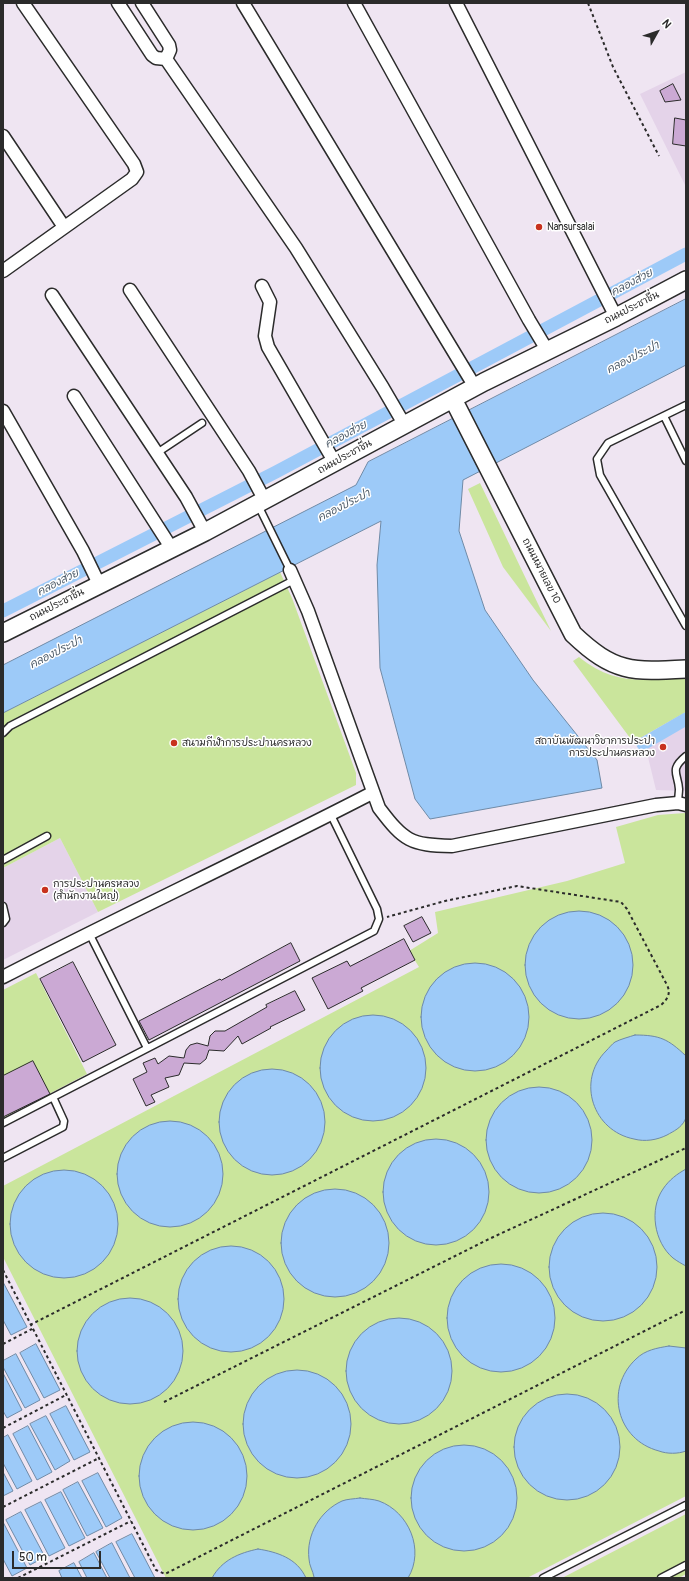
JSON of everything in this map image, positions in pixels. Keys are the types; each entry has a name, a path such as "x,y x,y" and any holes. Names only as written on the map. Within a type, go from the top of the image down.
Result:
{"main road":[{"name":"ถนนประชาชื่น","path":"3,632 96,578 261,498 331,456 401,419 456,405 472,382 544,344 686,280"},
{"name":"ถนนหมายเลข 10","path":"456,405 573,634 589,649 607,661 622,667 638,671 686,669"}],"street":[{"path":"3,271 132,179 137,172 134,164 23,3"},
{"path":"118,3 152,55 156,58 166,59 296,248 401,419"},
{"path":"142,3 169,44 170,50 166,59"},
{"path":"243,3 462,363 472,382"},
{"path":"354,3 529,320 544,344"},
{"path":"456,3 613,312"},
{"path":"3,136 64,227"},
{"path":"262,286 270,302 265,336 268,347 331,456"},
{"path":"130,290 248,471 261,498"},
{"path":"52,295 186,496 202,526"},
{"path":"74,396 168,543"},
{"path":"3,410 83,551 96,578"},
{"path":"292,575 310,619 372,793 379,808 394,828 411,841 429,846 452,846 656,805 682,804"},
{"path":"3,977 89,933 252,855 372,793"}],"lane":[{"path":"686,405 608,444 597,459 600,475 686,626"},
{"path":"664,416 686,461"},
{"path":"157,453 202,423"},
{"path":"3,733 10,726 292,575 266,524 261,498"},
{"path":"682,804 675,774 679,762 686,756"},
{"path":"3,1123 374,931 379,919 377,909 331,815"},
{"path":"3,860 47,836"},
{"path":"3,906 6,919 3,923"},
{"path":"89,933 147,1048"},
{"path":"3,1158 63,1127 64,1121 53,1097"},
{"path":"543,1578 686,1506"},
{"path":"661,1578 686,1565"}],"path":[{"path":"588,3 613,67 659,156"},
{"path":"30,1325 661,1005 667,999 669,993 667,985 627,909 621,902 517,886 445,901 379,919"},
{"path":"164,1402 489,1239 686,1148"},
{"path":"3,1271 131,1522 156,1570 162,1578"},
{"path":"159,1573 169,1574 686,1310"},
{"path":"3,1344 32,1329"},
{"path":"3,1428 66,1395"},
{"path":"3,1507 99,1458"},
{"path":"18,1578 131,1522"}],"shaded area":[{"path":"686,72 686,187 640,94"},
{"name":"สถาบันพัฒนาวิชาการประปา การประปานครหลวง","path":"686,712 686,791 656,790 647,753 633,742"},
{"name":"การประปานครหลวง (สำนักงานใหญ่)","path":"60,838 98,912 3,960 3,868"}],"green space":[{"path":"480,483 551,631 503,567 468,489"},
{"name":"สนามกีฬาการประปานครหลวง","path":"280,572 292,598 356,773 356,785 98,912 60,838 3,868 3,713"},
{"path":"579,657 605,673 617,677 643,680 686,677 686,712 633,742 573,661"},
{"path":"686,813 686,1496 527,1578 166,1578 3,1257 3,1186 419,967 409,951 438,933 435,912 567,881 625,863 616,827 658,815"},
{"path":"36,973 87,1074 3,1118 3,990"},
{"path":"686,1514 686,1574 679,1578 562,1578"}],"water":[{"name":"คลองประปา","path":"686,299 686,365 463,480 459,531 485,610 533,680 597,760 602,788 430,819 415,799 380,668 377,565 381,521 3,713 3,665 356,485 368,462"},
{"path":"579,911 600,915 617,927 629,944 633,965 629,986 617,1003 600,1015 579,1019 558,1015 541,1003 529,986 525,965 529,944 541,927 558,915"},
{"path":"475,963 496,967 513,979 525,996 529,1017 525,1038 513,1055 496,1067 475,1071 454,1067 437,1055 425,1038 421,1017 425,996 437,979 454,967"},
{"path":"373,1015 393,1019 410,1031 422,1048 426,1068 422,1088 410,1105 393,1117 373,1121 353,1117 336,1105 324,1088 320,1068 324,1048 336,1031 353,1019"},
{"path":"635,1035 651,1036 663,1039 686,1056 687,1100 685,1120 672,1132 663,1137 651,1140 634,1139 620,1134 608,1126 599,1116 593,1103 591,1090 592,1076 597,1063 606,1051 615,1042"},
{"path":"272,1069 292,1073 310,1084 321,1102 325,1122 321,1142 310,1160 292,1171 272,1175 252,1171 234,1160 223,1142 219,1122 223,1102 234,1084 252,1073"},
{"path":"539,1087 559,1091 576,1103 588,1120 592,1140 588,1160 576,1177 559,1189 539,1193 519,1189 502,1177 490,1160 486,1140 490,1120 502,1103 519,1091"},
{"path":"170,1121 190,1125 208,1136 219,1154 223,1174 219,1194 208,1212 190,1223 170,1227 150,1223 132,1212 121,1194 117,1174 121,1154 132,1136 150,1125"},
{"path":"436,1139 456,1143 473,1155 485,1172 489,1192 485,1212 473,1229 456,1241 436,1245 416,1241 399,1229 387,1212 383,1192 387,1172 399,1155 416,1143"},
{"path":"686,1169 686,1266 673,1258 661,1243 655,1215 656,1206 663,1189 673,1178"},
{"path":"64,1170 85,1174 102,1186 114,1203 118,1224 114,1245 102,1262 85,1274 64,1278 43,1274 26,1262 14,1245 10,1224 14,1203 26,1186 43,1174"},
{"path":"335,1189 356,1193 373,1205 385,1222 389,1243 385,1264 373,1281 356,1293 335,1297 314,1293 297,1281 285,1264 281,1243 285,1222 297,1205 314,1193"},
{"path":"603,1213 633,1222 641,1229 648,1237 657,1267 648,1297 641,1305 633,1312 603,1321 573,1312 565,1305 558,1297 549,1267 558,1237 565,1229 573,1222"},
{"path":"231,1246 251,1250 268,1262 280,1279 284,1299 280,1319 268,1336 251,1348 231,1352 211,1348 194,1336 182,1319 178,1299 182,1279 194,1262 211,1250"},
{"path":"501,1264 522,1268 539,1280 551,1297 555,1318 551,1339 539,1356 522,1368 501,1372 480,1368 463,1356 451,1339 447,1318 451,1297 463,1280 480,1268"},
{"path":"3,1282 27,1327 11,1335 3,1320"},
{"path":"130,1298 150,1302 168,1313 179,1331 183,1351 179,1371 168,1389 150,1400 130,1404 110,1400 92,1389 81,1371 77,1351 81,1331 92,1313 110,1302"},
{"path":"399,1318 419,1322 437,1333 448,1351 452,1371 448,1391 437,1409 419,1420 399,1424 379,1420 361,1409 350,1391 346,1371 350,1351 361,1333 379,1322"},
{"path":"36,1344 60,1390 44,1398 20,1353"},
{"path":"669,1346 686,1348 686,1451 676,1453 665,1453 659,1451 645,1445 633,1436 625,1425 620,1412 618,1398 620,1384 626,1371 636,1359 647,1351"},
{"path":"16,1354 40,1400 25,1408 3,1367 3,1361"},
{"path":"297,1370 318,1374 335,1386 347,1403 351,1424 347,1445 335,1462 318,1474 297,1478 276,1474 259,1462 247,1445 243,1424 247,1403 259,1386 276,1374"},
{"path":"3,1373 22,1410 7,1418 3,1411"},
{"path":"567,1394 587,1398 605,1409 616,1427 620,1447 616,1467 605,1485 587,1496 567,1500 547,1496 529,1485 518,1467 514,1447 518,1427 529,1409 547,1398"},
{"path":"66,1406 90,1452 74,1460 50,1414"},
{"path":"46,1416 70,1461 55,1470 30,1424"},
{"path":"193,1422 214,1426 231,1438 243,1455 247,1476 243,1497 231,1514 214,1526 193,1530 172,1526 155,1514 143,1497 139,1476 143,1455 155,1438 172,1426"},
{"path":"28,1426 52,1472 37,1480 13,1434"},
{"path":"8,1435 32,1481 17,1489 3,1463 3,1438"},
{"path":"464,1445 484,1449 502,1460 513,1478 517,1498 513,1518 502,1536 484,1547 464,1551 444,1547 426,1536 415,1518 411,1498 415,1478 426,1460 444,1449"},
{"path":"3,1472 13,1491 3,1496"},
{"path":"98,1473 122,1518 106,1527 82,1481"},
{"path":"78,1482 103,1528 87,1536 63,1490"},
{"path":"61,1492 85,1538 69,1546 45,1500"},
{"path":"360,1498 377,1500 390,1506 406,1523 414,1544 415,1556 413,1567 408,1578 314,1577 309,1561 309,1550 312,1533 316,1525 321,1517 334,1505 344,1500"},
{"path":"41,1502 65,1548 49,1556 25,1510"},
{"path":"21,1512 45,1557 30,1565 6,1520"},
{"path":"3,1522 27,1568 12,1576 3,1559"},
{"path":"132,1534 155,1578 135,1578 116,1542"},
{"path":"112,1543 130,1578 110,1578 96,1552"},
{"path":"258,1549 286,1557 297,1565 306,1578 212,1578 221,1566 232,1558"},
{"path":"94,1553 107,1578 87,1578 79,1562"},
{"path":"74,1563 82,1578 62,1578 59,1571"}],"building":[{"path":"673,84 681,100 665,102 660,91"},
{"path":"675,118 686,120 686,146 673,144"},
{"path":"422,917 431,933 413,942 404,926"},
{"path":"404,939 415,960 361,988 363,991 328,1009 312,978 347,961 350,966"},
{"path":"291,943 300,961 149,1040 139,1021"},
{"path":"73,962 116,1045 83,1062 40,979"},
{"path":"295,991 305,1010 270,1027 271,1028 242,1044 238,1036 224,1051 209,1050 206,1059 200,1064 184,1063 179,1075 165,1078 169,1087 151,1095 155,1102 146,1106 133,1079 147,1072 143,1063 155,1058 158,1064 169,1056 184,1058 186,1050 190,1045 197,1043 208,1046 210,1036 215,1031 225,1031 267,1007 266,1005"},
{"path":"33,1061 50,1094 3,1117 3,1076"}],"waterway":[{"name":"คลองส่วย","path":"3,611 276,472 686,254"},
{"path":"643,744 686,719"}],"place":[{"name":"Nansursalai","path":"539,227"},
{"name":"สนามกีฬาการประปานครหลวง","path":"174,743"},
{"name":"สถาบันพัฒนาวิชาการประปา การประปานครหลวง","path":"663,747"},
{"name":"การประปานครหลวง (สำนักงานใหญ่)","path":"45,890"}]}
